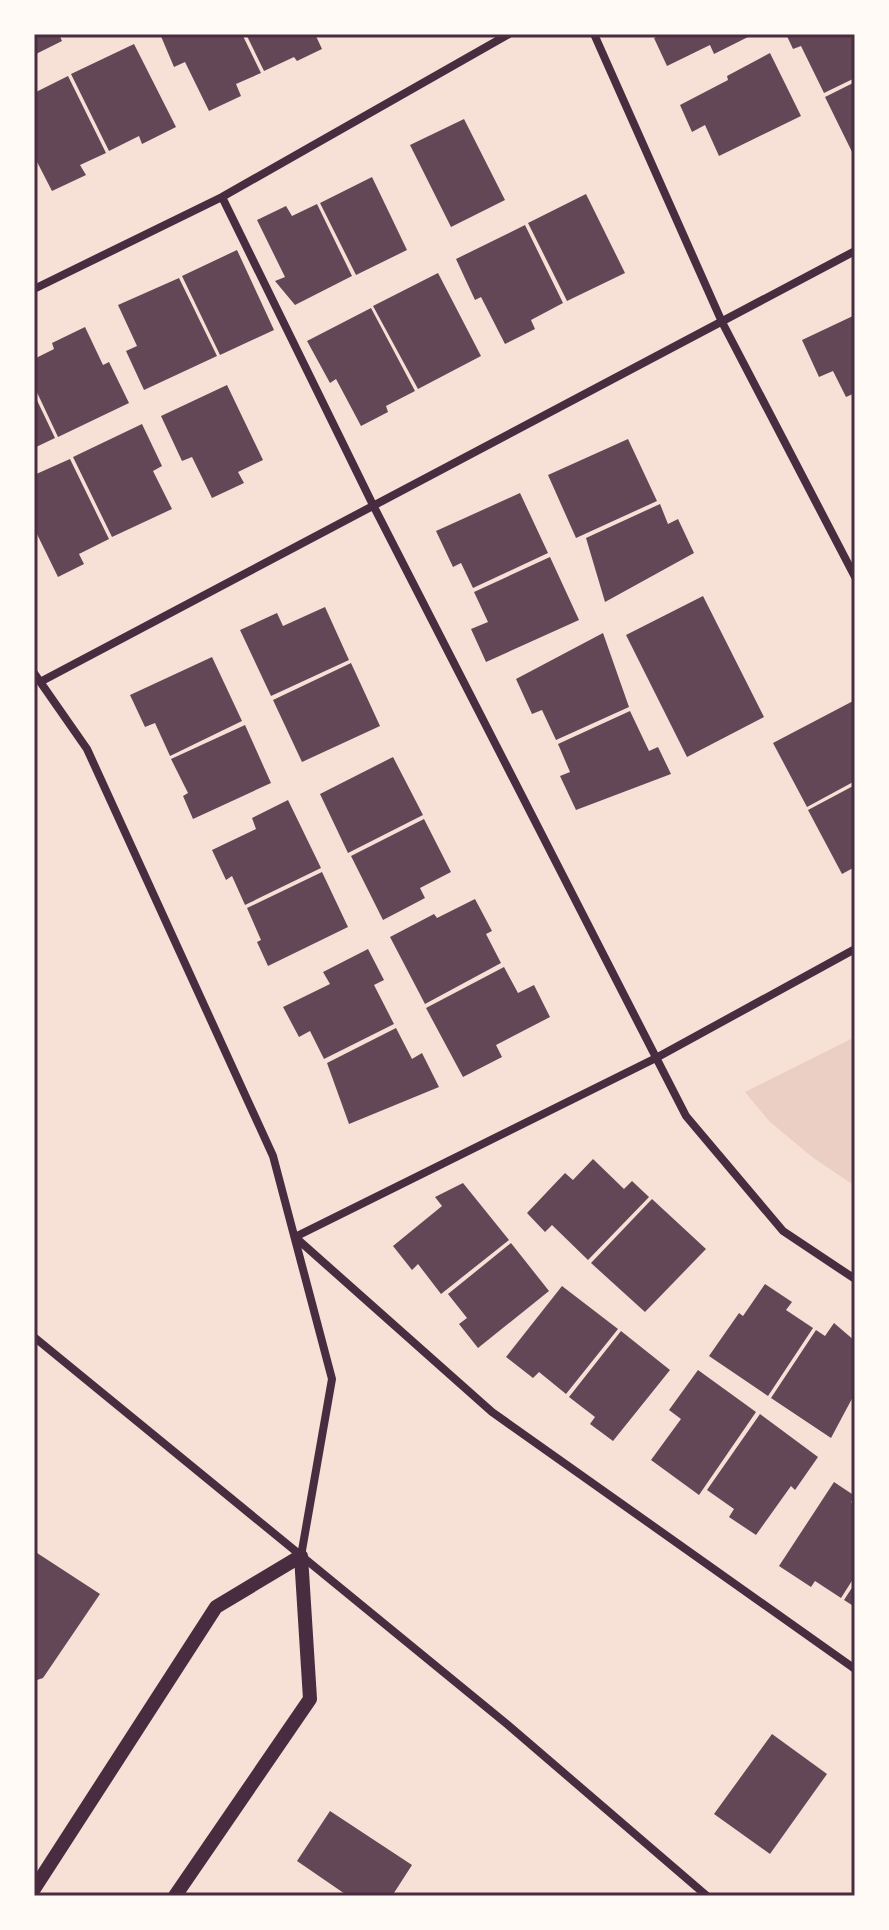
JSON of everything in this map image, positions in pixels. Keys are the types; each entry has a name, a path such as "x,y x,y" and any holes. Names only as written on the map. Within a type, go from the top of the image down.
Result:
{"street":[{"path":"34,289 222,197 509,34"},
{"path":"594,34 722,322 855,577"},
{"path":"222,197 373,505 686,1116 783,1231 855,1279"},
{"path":"40,682 855,251"},
{"path":"34,673 87,749 273,1156 332,1379 301,1556 310,1699 175,1896"},
{"path":"295,1237 656,1058 855,949"},
{"path":"295,1237 492,1412 855,1669"},
{"path":"34,1337 508,1725 707,1896"},
{"path":"34,1889 216,1607 301,1556"}],"shaded area":[{"path":"855,1037 855,1186 812,1157 769,1121 745,1092"}],"building":[{"path":"34,34 59,34 62,41 34,55"},
{"path":"160,34 242,34 261,73 236,84 241,96 209,111 185,62 174,67"},
{"path":"246,34 315,34 322,49 297,61 294,57 264,71"},
{"path":"663,34 754,34 714,54 710,45 667,66 654,38"},
{"path":"786,34 855,34 855,78 824,93 801,46 793,49"},
{"path":"134,44 176,127 142,144 139,136 109,151 71,74"},
{"path":"770,53 801,116 719,156 705,125 692,132 680,105"},
{"path":"68,76 106,153 80,165 86,175 52,191 34,156 34,93"},
{"path":"855,82 855,158 825,97"},
{"path":"464,119 505,200 451,227 410,145"},
{"path":"372,177 407,250 356,275 320,203"},
{"path":"586,194 625,273 567,301 528,223"},
{"path":"317,204 352,276 295,305 275,281 285,277 257,220 286,206 292,216"},
{"path":"525,225 563,303 531,320 535,329 505,344 481,297 475,300 456,259"},
{"path":"237,250 274,330 220,355 182,276"},
{"path":"438,273 481,356 418,389 373,306"},
{"path":"179,278 217,356 144,390 126,351 137,346 118,305"},
{"path":"371,308 415,391 386,406 388,412 361,426 336,379 330,383 307,341"},
{"path":"855,315 855,393 846,397 833,371 819,377 802,340"},
{"path":"85,327 103,365 109,362 129,403 58,437 34,386 34,359 54,349 52,343"},
{"path":"227,385 263,460 238,472 244,483 212,498 192,457 182,461 161,416"},
{"path":"34,394 55,438 34,448"},
{"path":"142,424 162,466 153,471 172,509 112,537 73,457"},
{"path":"628,439 657,501 576,538 548,475"},
{"path":"70,459 109,539 79,554 84,564 58,577 34,528 34,475"},
{"path":"520,493 548,553 473,588 461,563 453,567 436,531"},
{"path":"660,504 668,524 678,519 694,553 605,602 586,538"},
{"path":"550,557 579,620 486,662 471,629 488,622 474,592"},
{"path":"703,596 764,717 687,757 626,635"},
{"path":"325,607 349,660 271,696 240,630 277,613 283,626"},
{"path":"603,633 629,707 556,740 542,710 532,714 516,679"},
{"path":"212,657 242,721 170,756 155,723 145,727 130,695"},
{"path":"351,663 380,726 302,762 273,700"},
{"path":"855,700 855,781 807,807 773,743"},
{"path":"630,711 649,751 658,747 671,774 576,810 560,776 570,772 558,744"},
{"path":"245,725 271,783 193,819 183,796 188,793 171,759"},
{"path":"393,757 423,815 348,853 320,794"},
{"path":"855,785 855,867 842,874 808,810"},
{"path":"288,800 321,868 245,905 232,876 226,880 212,850 256,829 252,818"},
{"path":"424,819 451,872 420,888 425,898 383,920 351,856"},
{"path":"322,872 348,927 268,966 247,908"},
{"path":"475,899 492,931 486,934 501,963 425,1004 390,937 434,914 437,918"},
{"path":"368,949 384,980 374,985 394,1024 324,1059 310,1031 299,1037 283,1007 330,984 323,972"},
{"path":"504,967 518,993 534,985 550,1017 496,1045 502,1057 463,1077 426,1008"},
{"path":"396,1028 412,1059 422,1053 439,1087 349,1124 327,1063"},
{"path":"593,1159 624,1189 632,1181 649,1197 588,1260 552,1225 545,1232 527,1213 565,1173 573,1180"},
{"path":"463,1183 509,1240 441,1294 418,1264 412,1270 393,1246 442,1206 435,1197"},
{"path":"652,1199 706,1249 645,1312 591,1263"},
{"path":"511,1243 549,1291 478,1348 459,1324 467,1318 448,1294"},
{"path":"765,1284 792,1302 786,1310 813,1328 768,1396 709,1356 739,1313 743,1316"},
{"path":"562,1286 618,1329 566,1394 539,1372 533,1378 506,1357"},
{"path":"834,1323 855,1341 855,1393 831,1438 771,1398 816,1330 825,1336"},
{"path":"621,1331 670,1370 613,1441 590,1424 595,1417 569,1397"},
{"path":"698,1370 756,1412 699,1495 651,1460 681,1419 669,1410"},
{"path":"760,1414 818,1457 795,1490 791,1486 756,1535 729,1517 734,1509 707,1490"},
{"path":"834,1482 855,1496 851,1502 855,1505 855,1576 841,1598 815,1581 811,1587 779,1566"},
{"path":"34,1551 100,1594 43,1678 34,1681"},
{"path":"855,1583 855,1607 844,1600"},
{"path":"772,1734 827,1774 770,1854 714,1814"},
{"path":"330,1811 412,1865 392,1896 348,1896 297,1861"}]}
